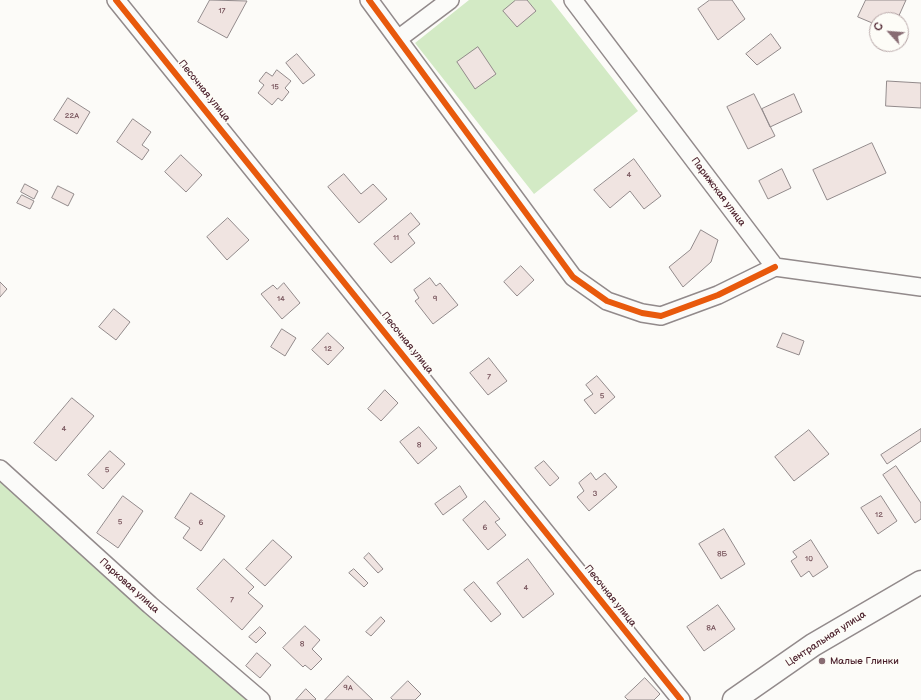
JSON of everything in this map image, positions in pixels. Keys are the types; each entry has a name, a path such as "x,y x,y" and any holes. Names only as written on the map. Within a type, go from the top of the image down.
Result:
{"main road":[{"name":"Центральная улица","path":"734,700 813,645 921,582"}],"street":[{"name":"Песочная улица","path":"116,0 681,700"},
{"path":"369,0 573,277 607,301 642,313 661,316 718,295 775,267 921,287"},
{"path":"398,39 450,0"},
{"name":"Парижская улица","path":"573,0 775,267"},
{"name":"Парковая улица","path":"0,469 150,605 261,700"}],"green space":[{"path":"469,0 551,0 638,111 534,194 415,43"},
{"path":"0,474 255,700 0,700"}],"building":[{"path":"210,0 247,1 227,38 198,22"},
{"path":"516,0 527,0 536,11 517,27 503,11"},
{"path":"710,0 732,0 745,19 718,40 698,9"},
{"path":"866,0 906,0 901,12 869,12 869,22 858,17"},
{"path":"771,34 781,48 757,65 746,54"},
{"path":"478,47 496,74 475,89 457,62"},
{"path":"297,54 315,75 303,84 286,63"},
{"path":"277,70 291,81 285,88 289,92 282,101 278,98 272,105 258,93 264,85 259,81 266,72 272,76"},
{"path":"887,81 921,83 921,108 886,106"},
{"path":"754,94 775,136 748,149 727,107"},
{"path":"794,94 802,112 770,127 762,109"},
{"path":"68,98 90,112 77,134 54,120"},
{"path":"133,119 151,132 142,145 149,150 142,160 117,142"},
{"path":"872,143 886,173 827,200 813,170"},
{"path":"181,155 202,175 186,192 165,172"},
{"path":"634,159 661,196 644,209 630,191 610,208 594,190"},
{"path":"782,169 791,188 768,199 759,181"},
{"path":"344,174 361,194 373,184 387,199 359,223 328,187"},
{"path":"25,184 38,191 34,199 21,192"},
{"path":"58,186 74,194 68,206 52,198"},
{"path":"22,195 34,201 30,209 17,203"},
{"path":"411,213 420,224 408,234 415,243 391,263 374,244"},
{"path":"228,218 249,240 227,260 207,237"},
{"path":"701,230 718,240 711,262 683,287 669,267 690,250"},
{"path":"521,266 534,280 517,296 504,282"},
{"path":"430,278 436,286 440,283 458,305 433,324 415,301 419,298 414,290"},
{"path":"0,282 7,289 0,297"},
{"path":"284,283 300,303 282,319 261,294 273,285 277,289"},
{"path":"114,309 130,322 116,340 99,327"},
{"path":"282,329 296,338 285,356 271,347"},
{"path":"328,333 344,348 328,365 312,350"},
{"path":"783,333 804,341 799,355 777,347"},
{"path":"489,358 507,381 488,395 470,373"},
{"path":"597,376 615,397 595,414 584,400 593,394 586,385"},
{"path":"385,390 398,403 381,421 368,409"},
{"path":"72,398 94,416 56,461 34,443"},
{"path":"419,427 437,448 418,464 400,442"},
{"path":"921,429 921,441 887,464 881,455"},
{"path":"809,430 829,454 794,481 775,457"},
{"path":"110,451 125,464 103,489 88,475"},
{"path":"544,461 559,478 550,486 535,468"},
{"path":"896,466 921,503 921,519 915,523 883,475"},
{"path":"591,473 596,480 605,473 617,487 589,511 577,497 584,491 579,483"},
{"path":"460,486 467,497 443,515 435,504"},
{"path":"191,493 225,516 201,551 183,538 190,528 175,518"},
{"path":"123,496 143,511 118,548 97,533"},
{"path":"881,496 897,521 878,534 861,508"},
{"path":"485,501 500,519 495,522 506,535 488,550 463,520"},
{"path":"724,529 745,564 721,579 699,544"},
{"path":"273,540 292,557 265,586 246,569"},
{"path":"811,540 828,567 813,577 809,571 801,577 791,561 797,557 793,552"},
{"path":"369,553 383,569 378,573 364,558"},
{"path":"224,559 254,587 248,593 263,606 242,630 197,589"},
{"path":"528,559 554,594 523,618 497,583"},
{"path":"354,569 368,583 364,587 349,573"},
{"path":"474,582 501,614 491,622 464,590"},
{"path":"718,605 735,629 704,651 687,627"},
{"path":"381,617 385,621 371,636 366,632"},
{"path":"305,626 320,640 312,649 322,659 311,670 305,665 303,667 283,648"},
{"path":"260,627 266,633 256,643 249,637"},
{"path":"257,653 271,665 260,678 246,666"},
{"path":"348,676 373,700 325,700"},
{"path":"645,678 660,694 654,700 628,700 625,697"},
{"path":"408,681 421,694 415,700 393,700 391,698"},
{"path":"306,689 316,699 296,700"}],"cycle path":[{"path":"116,0 681,700"},
{"path":"369,0 573,277 607,301 642,313 661,316 718,295 775,267"}],"place":[{"name":"Малые Глинки","path":"822,661"}]}
